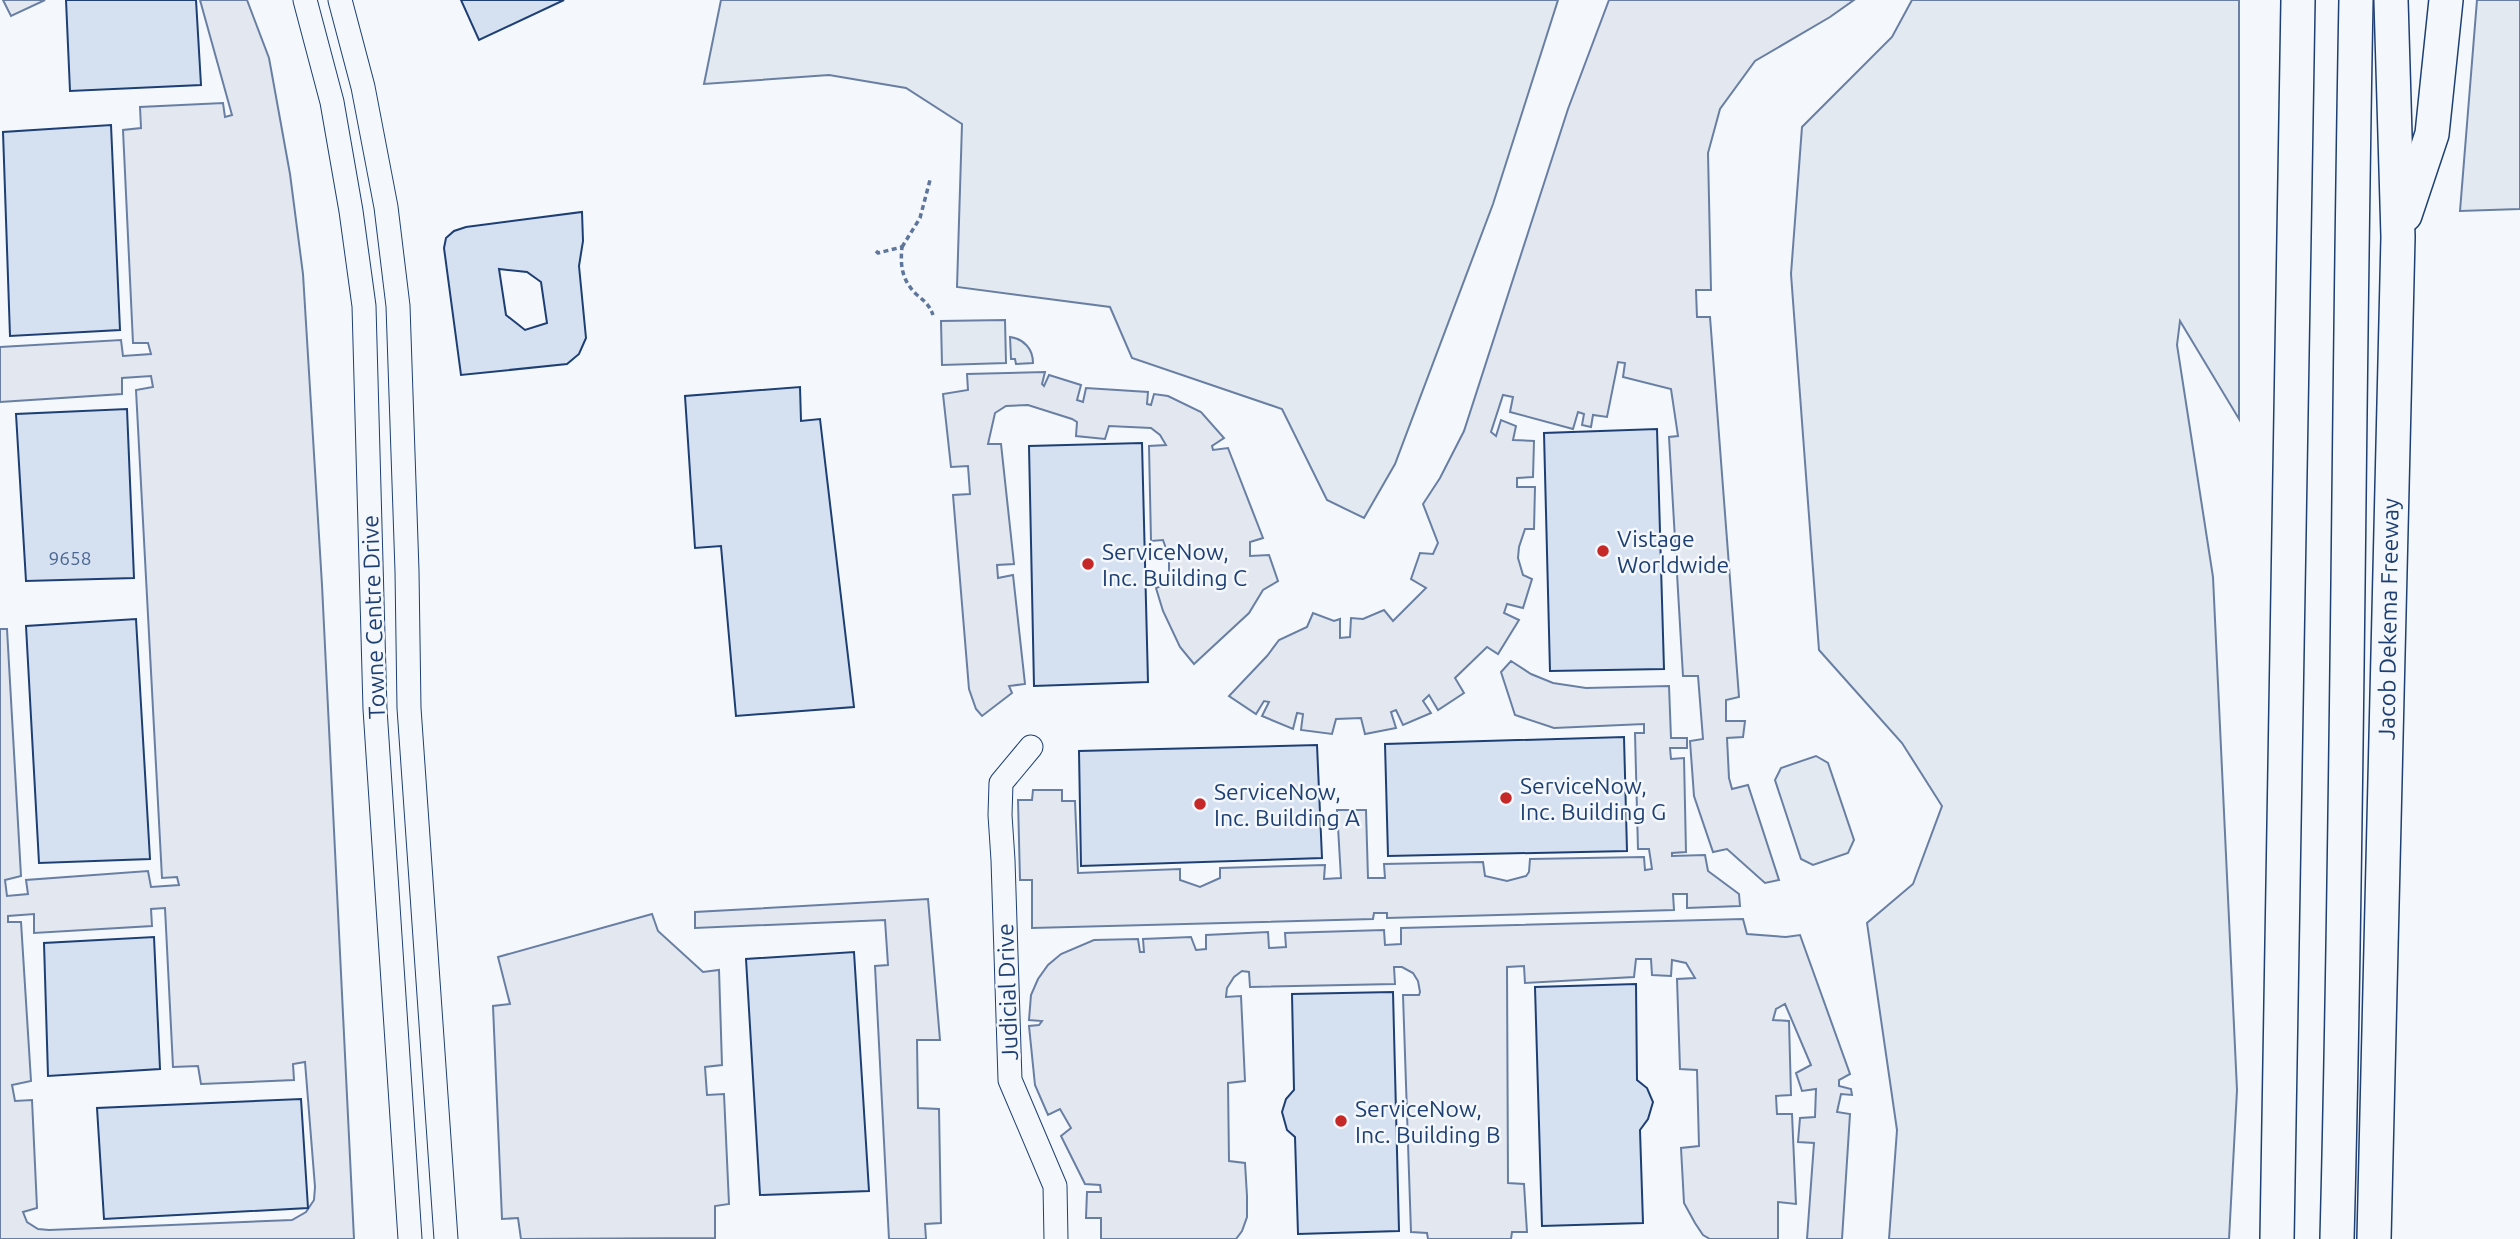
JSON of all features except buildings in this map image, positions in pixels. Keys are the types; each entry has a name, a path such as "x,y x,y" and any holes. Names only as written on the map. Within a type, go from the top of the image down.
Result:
{"highway":[{"path":"2277,1239 2298,0"},
{"path":"2325,1239 2338,0"},
{"path":"2337,1239 2342,1062 2349,346 2356,0"},
{"name":"Jacob Dekema Freeway","path":"2374,1239 2398,237 2391,0"},
{"path":"2398,237 2432,134 2446,0"}],"street":[{"name":"Towne Centre Drive","path":"305,0 332,102 364,306 375,709 410,1239"},
{"name":"Towne Centre Drive","path":"340,0 363,87 386,207 398,306 409,708 446,1239"},
{"name":"Judicial Drive","path":"1031,747 1001,783 1010,1080 1055,1186 1056,1239"}],"path":[{"path":"930,180 920,218 902,247 901,272 914,292 930,305 933,315"},
{"path":"876,251 891,252 902,247"}],"shaded area":[{"path":"3,0 45,0 11,16"},
{"path":"200,0 247,0 269,58 290,174 303,274 322,585 354,1239 0,1239 0,629 7,629 21,876 5,880 7,896 28,894 26,880 148,871 151,887 179,885 177,877 162,878 136,390 153,387 151,376 122,378 122,394 0,402 0,347 121,340 123,356 151,354 148,343 133,343 123,130 141,128 140,107 223,103 225,117 232,115","holes":["165,908 173,1067 198,1066 201,1084 294,1080 293,1064 305,1062 315,1187 314,1200 306,1212 292,1220 49,1230 38,1229 27,1222 23,1212 37,1208 32,1100 15,1101 12,1085 31,1081 21,922 8,922 8,916 34,914 34,933 152,926 151,909"]},
{"path":"721,0 1558,0 1493,204 1395,464 1364,518 1327,500 1282,409 1132,358 1110,307 957,287 962,124 906,88 829,75 704,84"},
{"path":"1609,0 1854,0 1755,61 1720,109 1708,153 1711,290 1696,290 1697,317 1710,317 1739,697 1726,700 1726,721 1745,721 1743,737 1727,738 1729,778 1732,789 1748,785 1779,880 1765,883 1727,849 1713,852 1694,796 1690,741 1703,739 1698,676 1683,676 1669,437 1678,436 1671,389 1623,377 1625,363 1618,362 1607,417 1593,415 1591,427 1582,425 1584,414 1578,412 1573,429 1510,412 1513,397 1503,395 1491,432 1496,436 1501,420 1516,426 1513,440 1534,441 1533,477 1517,478 1517,487 1535,487 1534,529 1525,529 1518,558 1523,575 1532,579 1523,608 1507,604 1504,613 1519,620 1498,654 1487,647 1455,678 1464,693 1438,710 1429,695 1423,701 1431,713 1403,725 1396,710 1391,712 1396,728 1365,734 1361,718 1336,719 1332,734 1301,730 1303,714 1297,713 1293,729 1262,716 1269,702 1264,701 1256,714 1229,696 1279,640 1307,627 1313,613 1334,621 1340,619 1340,638 1350,637 1351,618 1363,619 1384,610 1393,621 1426,588 1411,579 1420,553 1433,554 1438,543 1423,504 1464,431 1568,109"},
{"path":"1912,0 2239,0 2239,419 2180,321 2177,345 2213,577 2237,1090 2229,1239 1889,1239 1897,1130 1867,923 1913,884 1942,806 1902,743 1819,650 1791,274 1802,127 1892,37"},
{"path":"2477,0 2520,0 2520,209 2460,211"},
{"path":"1005,320 1006,363 942,365 941,321"},
{"path":"1010,337 1027,346 1033,363 1016,364 1015,359 1011,359"},
{"path":"1045,372 1042,384 1044,386 1049,375 1081,385 1077,400 1083,402 1086,388 1148,392 1147,404 1151,405 1154,394 1168,396 1201,412 1224,438 1212,446 1213,450 1228,448 1263,538 1250,542 1250,556 1269,555 1278,581 1263,590 1249,613 1194,664 1180,647 1163,611 1156,588 1164,585 1169,573 1169,557 1163,540 1151,541 1149,446 1166,445 1160,435 1151,428 1109,426 1105,439 1076,436 1077,422 1072,419 1028,405 1006,406 995,413 988,444 1001,444 1014,564 997,565 998,578 1013,575 1025,684 1009,686 1012,693 982,716 976,709 969,689 953,495 970,494 968,466 951,467 943,394 968,390 967,374"},
{"path":"1511,661 1531,674 1553,683 1586,688 1669,686 1671,738 1687,738 1687,748 1670,748 1671,759 1684,758 1686,852 1672,853 1672,856 1705,855 1708,871 1739,894 1740,906 1687,908 1687,894 1673,894 1674,910 1387,918 1387,913 1374,913 1373,919 1032,928 1032,880 1020,880 1018,800 1032,800 1033,790 1062,790 1062,801 1075,801 1078,873 1180,869 1180,880 1200,887 1220,878 1220,868 1325,865 1324,879 1341,878 1337,810 1366,810 1368,878 1385,878 1384,864 1483,862 1485,876 1507,881 1526,876 1530,859 1644,857 1645,870 1652,869 1649,849 1638,849 1635,733 1644,733 1644,724 1554,728 1515,715 1501,672"},
{"path":"1816,756 1828,763 1854,840 1848,853 1813,865 1801,859 1775,780 1781,768"},
{"path":"928,899 940,1040 917,1040 918,1108 939,1109 941,1223 925,1224 926,1239 889,1239 875,966 888,965 885,920 695,928 695,912"},
{"path":"652,914 658,931 703,972 719,970 722,1065 705,1067 707,1095 724,1094 729,1204 715,1206 715,1238 521,1239 518,1218 502,1219 493,1006 510,1004 498,957"},
{"path":"1743,919 1747,934 1786,937 1800,935 1850,1074 1839,1080 1839,1086 1851,1089 1852,1095 1841,1094 1837,1112 1850,1114 1842,1239 1807,1239 1814,1143 1798,1142 1800,1118 1815,1117 1816,1089 1802,1091 1796,1073 1811,1065 1785,1004 1776,1009 1773,1020 1789,1021 1791,1095 1776,1096 1777,1114 1792,1114 1796,1204 1778,1202 1778,1239 1710,1239 1703,1235 1695,1223 1684,1203 1681,1148 1699,1146 1697,1070 1680,1069 1677,979 1695,978 1686,963 1672,960 1671,976 1652,975 1651,959 1636,959 1634,977 1525,983 1524,966 1507,967 1508,1183 1524,1184 1527,1232 1512,1232 1511,1239 1428,1239 1427,1233 1411,1232 1403,995 1419,995 1420,992 1413,973 1402,967 1394,967 1395,984 1250,987 1249,972 1242,971 1227,988 1226,997 1241,996 1245,1081 1228,1083 1229,1161 1245,1163 1247,1196 1247,1217 1236,1239 1101,1239 1101,1218 1086,1218 1087,1192 1101,1192 1100,1185 1085,1184 1061,1136 1071,1128 1060,1109 1048,1115 1035,1085 1029,1026 1039,1025 1042,1021 1029,1020 1031,995 1048,965 1061,954 1094,940 1138,939 1140,952 1144,952 1143,939 1191,937 1196,950 1206,949 1206,935 1268,932 1269,948 1286,947 1285,933 1384,930 1385,945 1401,944 1401,928"}],"place":[{"name":"Vistage Worldwide","path":"1603,551"},
{"name":"ServiceNow, Inc. Building C","path":"1088,564"},
{"name":"ServiceNow, Inc. Building G","path":"1506,798"},
{"name":"ServiceNow, Inc. Building A","path":"1200,804"},
{"name":"ServiceNow, Inc. Building B","path":"1341,1121"}]}
